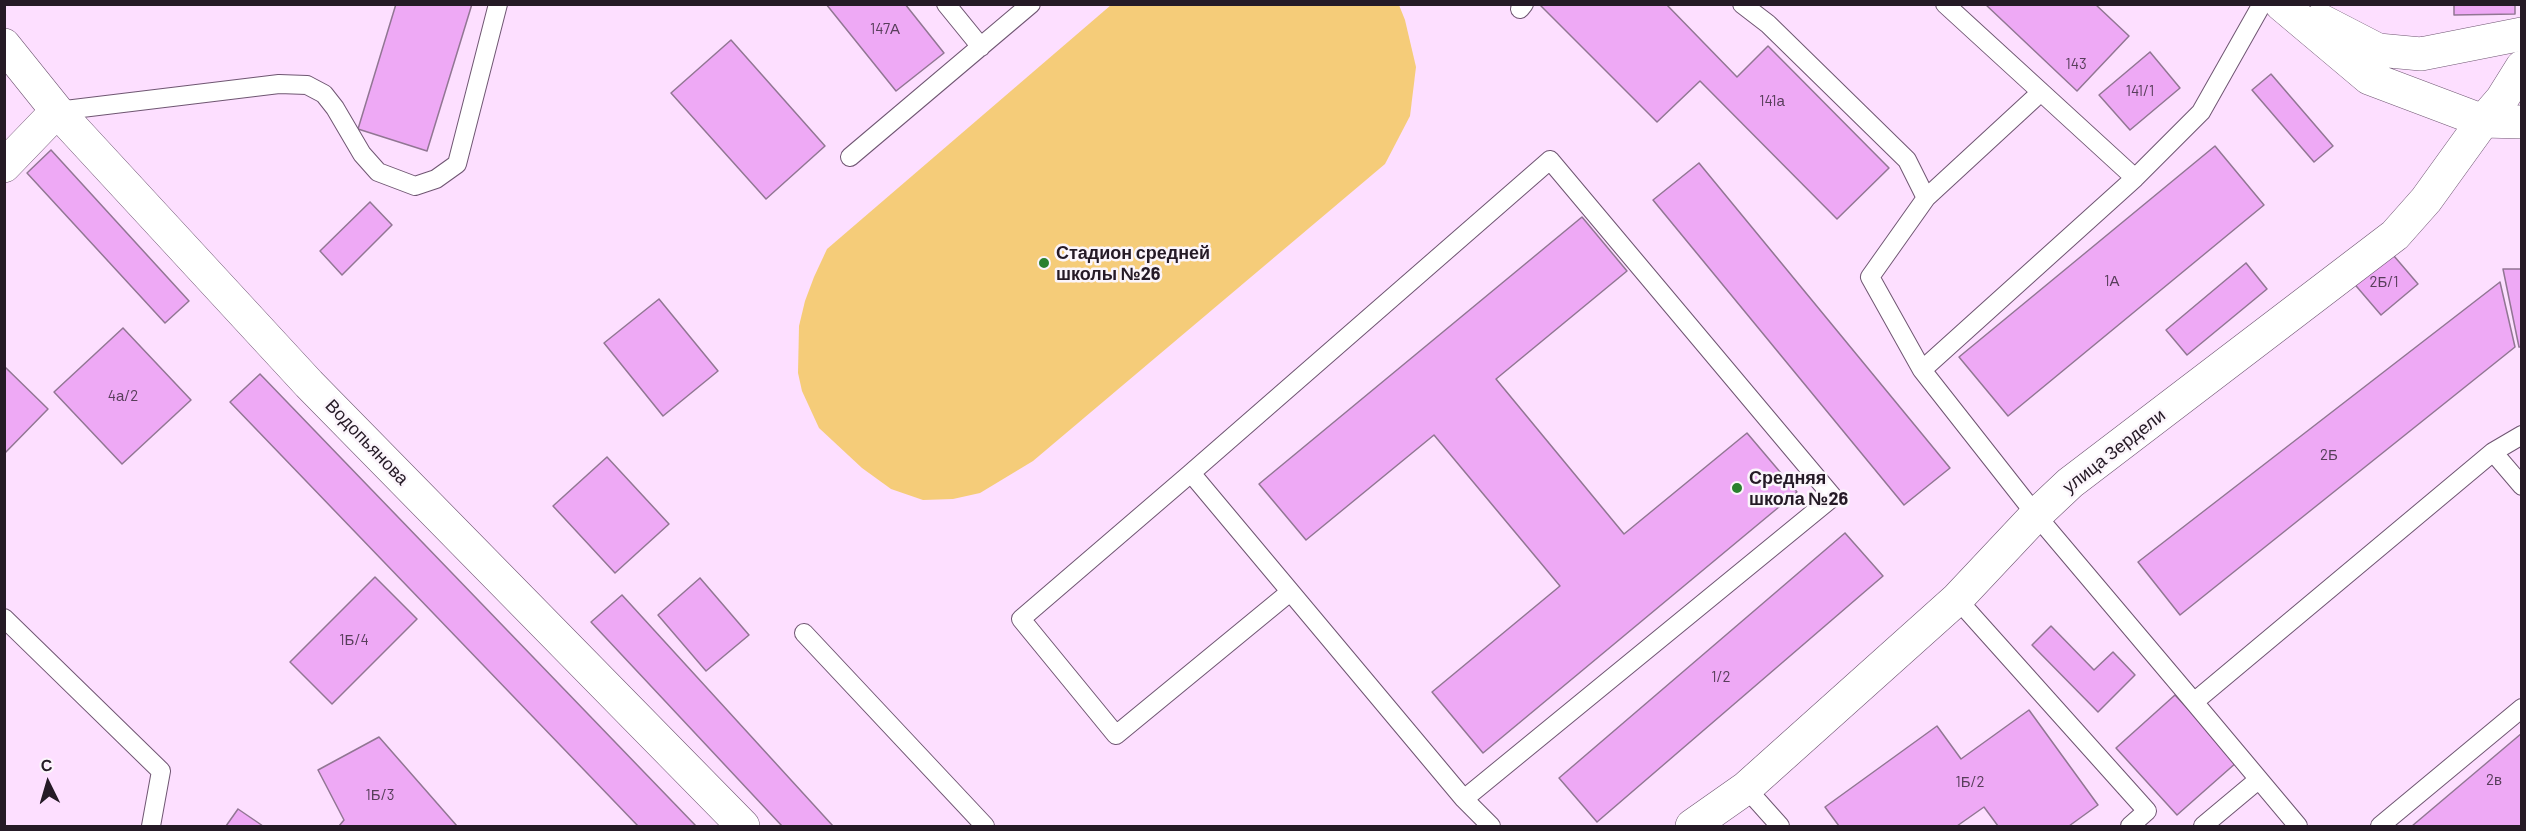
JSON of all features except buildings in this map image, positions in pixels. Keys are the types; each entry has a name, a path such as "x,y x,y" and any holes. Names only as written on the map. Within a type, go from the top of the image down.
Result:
{"street":[{"path":"2281,4 2369,78 2483,121 2522,122"},
{"path":"2289,4 2378,50 2421,54 2522,34"},
{"name":"Водопьянова","path":"4,45 57,111 309,384 743,826"},
{"name":"улица Зердели","path":"1692,826 1746,788 1957,599 2036,515 2070,483 2395,236 2426,200 2483,121 2502,99 2522,67"},
{"path":"4,165 57,111"}],"lane":[{"path":"57,111 279,84 307,85 324,94 336,108 362,154 378,172 416,186 436,179 457,164 498,4"},
{"path":"946,4 981,47"},
{"path":"850,157 1031,4"},
{"path":"1743,4 1768,24 1908,160 1926,198"},
{"path":"1945,4 2134,178"},
{"path":"1922,370 2134,178 2201,112 2262,4"},
{"path":"2041,92 1926,198 1870,277 1922,370 2036,515 2298,826"},
{"path":"1290,592 1116,735 1021,619 1550,160 1833,497 1464,799"},
{"path":"2194,702 2493,452 2522,435"},
{"path":"2493,452 2522,486"},
{"path":"1191,473 1464,799 1491,826"},
{"path":"1957,599 2147,811 2130,826"},
{"path":"4,618 161,771 151,826"},
{"path":"804,633 985,826"},
{"path":"2380,826 2522,708"},
{"path":"2203,826 2258,780"},
{"path":"1746,788 1780,826"}],"shaded area":[{"name":"Стадион средней школы №26","path":"1111,5 1399,5 1405,20 1416,67 1410,116 1385,164 1033,461 980,493 953,499 923,500 891,489 862,468 819,428 802,391 798,373 799,326 814,277 827,249"}],"place":[{"name":"Стадион средней школы №26","path":"1044,263"},
{"name":"Средняя школа №26","path":"1737,488"}]}
